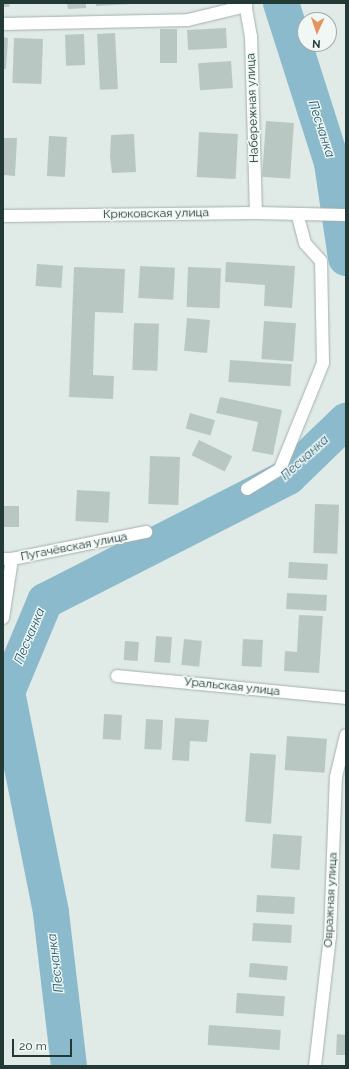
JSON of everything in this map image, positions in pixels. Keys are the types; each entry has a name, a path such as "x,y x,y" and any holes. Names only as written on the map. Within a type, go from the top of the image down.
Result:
{"street":[{"path":"3,24 188,20 246,4"},
{"name":"Набережная улица","path":"246,4 251,36 256,213"},
{"name":"Крюковская улица","path":"3,216 256,213 346,215"},
{"path":"247,489 280,469 323,363 322,261 305,243 297,214"},
{"name":"Пугачёвская улица","path":"8,559 146,532"},
{"path":"3,618 8,559"},
{"name":"Уральская улица","path":"117,676 346,698"},
{"name":"Овражная улица","path":"315,1066 330,937 336,777 346,735"}],"building":[{"path":"3,3 10,3 9,7 3,7"},
{"path":"67,3 86,3 86,8 68,9"},
{"path":"96,3 131,3 131,4 96,6"},
{"path":"226,28 227,48 188,50 187,30"},
{"path":"160,29 177,29 177,63 160,63"},
{"path":"115,33 118,89 100,90 97,34"},
{"path":"84,34 85,65 66,66 65,35"},
{"path":"3,37 8,38 6,69 3,69"},
{"path":"14,38 43,39 41,84 12,83"},
{"path":"231,61 233,88 200,90 198,63"},
{"path":"266,121 294,123 290,179 262,177"},
{"path":"199,132 238,134 236,179 197,177"},
{"path":"134,134 136,172 112,173 110,157 111,135"},
{"path":"49,136 67,137 65,177 47,176"},
{"path":"3,138 17,138 15,176 3,175"},
{"path":"226,262 295,266 292,308 264,306 265,285 225,282"},
{"path":"37,264 63,266 61,288 35,286"},
{"path":"140,266 175,268 173,300 138,298"},
{"path":"74,267 125,269 123,313 95,312 93,375 114,376 113,399 69,397"},
{"path":"188,267 221,268 220,308 187,307"},
{"path":"187,318 210,320 207,353 184,351"},
{"path":"264,321 296,323 293,361 261,359"},
{"path":"134,323 159,324 157,371 132,370"},
{"path":"230,360 292,364 290,386 228,382"},
{"path":"220,397 282,410 273,455 252,451 258,422 216,413"},
{"path":"190,413 215,420 211,436 186,428"},
{"path":"199,440 232,456 225,471 192,455"},
{"path":"150,456 180,457 178,505 148,504"},
{"path":"77,490 110,492 108,523 75,521"},
{"path":"315,504 339,505 337,554 313,553"},
{"path":"3,506 19,506 19,527 3,527"},
{"path":"289,562 328,564 327,580 288,578"},
{"path":"287,593 327,595 326,611 286,609"},
{"path":"299,615 323,616 319,673 284,671 285,651 297,652"},
{"path":"156,636 172,637 170,663 154,662"},
{"path":"184,639 202,641 199,667 181,665"},
{"path":"243,639 263,640 262,667 242,666"},
{"path":"125,641 139,642 138,661 124,660"},
{"path":"104,714 122,715 121,740 103,739"},
{"path":"175,718 209,720 207,742 190,741 189,761 172,760"},
{"path":"146,719 163,720 161,750 144,749"},
{"path":"287,736 327,739 325,773 285,770"},
{"path":"250,753 276,755 271,824 245,822"},
{"path":"273,834 302,836 300,870 271,868"},
{"path":"257,895 295,897 294,914 256,912"},
{"path":"253,923 292,925 291,943 252,941"},
{"path":"250,963 288,966 287,980 249,977"},
{"path":"237,993 285,996 283,1016 236,1013"},
{"path":"209,1025 281,1030 279,1050 208,1045"},
{"path":"337,1034 346,1035 346,1055 336,1055"}],"waterway":[{"name":"Песчанка","path":"281,3 332,163 346,258"},
{"name":"Песчанка","path":"69,1066 51,912 7,692 45,601 288,477 346,421"}]}
